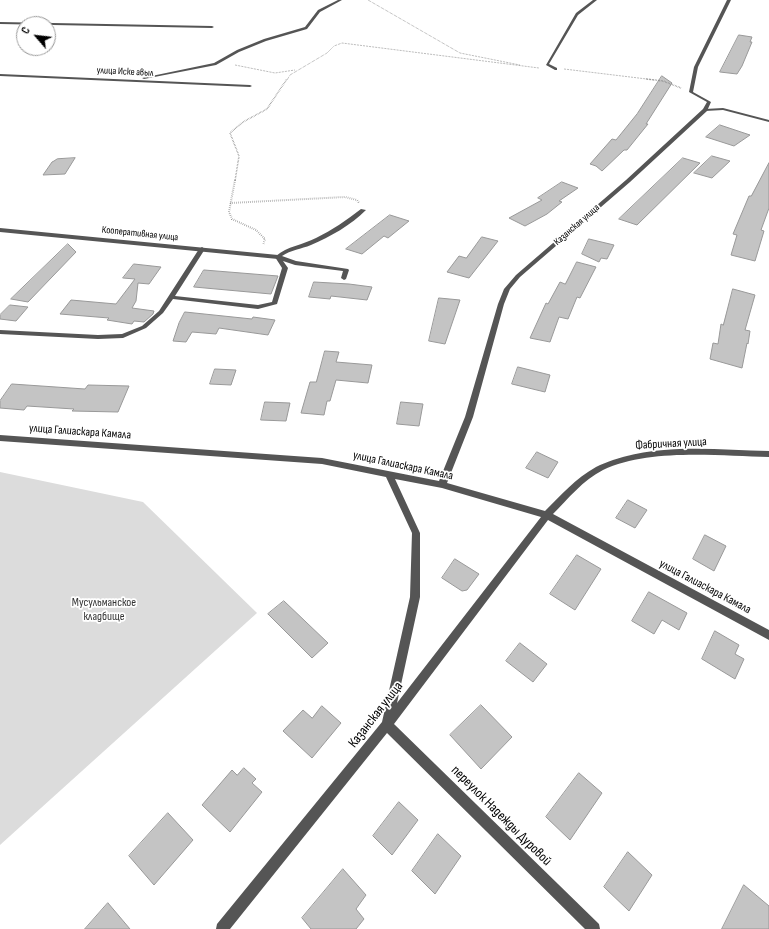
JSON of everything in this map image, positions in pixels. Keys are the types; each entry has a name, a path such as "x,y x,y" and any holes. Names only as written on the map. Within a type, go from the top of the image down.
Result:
{"street":[{"path":"134,81 215,64 238,51 265,40 306,28 319,11 340,0"},
{"path":"556,69 547,64 577,14 595,0"},
{"path":"729,0 696,67 691,92 709,102 705,110 724,109 769,121"},
{"path":"0,23 212,28"},
{"name":"улица Иске авыл","path":"0,74 250,86"},
{"name":"Казанская улица","path":"442,484 469,417 501,304 507,289 518,276 628,181 705,110"},
{"path":"171,297 258,307 275,303 284,268 278,257 284,251 309,244 339,229 363,210"},
{"name":"Кооперативная улица","path":"0,230 278,257 295,263 346,270 344,278"},
{"path":"0,332 98,337 123,336 144,327 161,312 202,249"},
{"name":"улица Галиаскара Камала","path":"0,438 322,461 442,484 547,515 769,635"},
{"name":"Фабричная улица","path":"547,515 581,481 600,468 623,460 647,455 684,452 769,454"},
{"path":"388,725 415,597 416,533 389,475"},
{"name":"Казанская улица","path":"222,929 388,725 547,515"},
{"name":"переулок Надежды Дуровой","path":"388,725 594,929"}],"path":[{"path":"368,0 460,53 536,68"},
{"path":"259,255 265,239 256,230 232,219 229,212 239,156 230,133 243,122 267,109 290,75 327,53 334,46 342,43 359,44 536,68 663,81 691,92"},
{"path":"215,64 234,64 275,73 297,70"},
{"path":"230,203 295,201 317,198 345,197 357,200 363,210"}],"green space":[{"name":"Мусульманское кладбище","path":"0,472 143,502 257,613 0,845"}],"building":[{"path":"739,35 752,37 750,42 752,42 742,66 737,74 720,72"},
{"path":"662,76 672,83 646,124 648,124 627,150 624,150 602,171 596,166 590,164 612,139 616,140 637,114"},
{"path":"720,125 750,135 734,146 706,137"},
{"path":"712,156 730,161 712,178 694,173"},
{"path":"75,158 65,174 43,175 52,162 57,159"},
{"path":"683,158 700,163 637,225 619,219"},
{"path":"769,163 769,208 761,230 764,231 755,261 731,255 737,235 733,234 749,196 751,196"},
{"path":"562,182 578,188 559,201 562,202 547,214 525,226 509,218 542,200 538,198"},
{"path":"390,215 409,221 388,238 384,236 362,254 346,249"},
{"path":"482,237 498,241 469,278 447,272 459,256 466,258"},
{"path":"589,239 614,245 607,259 601,258 599,262 582,254"},
{"path":"68,244 76,252 28,302 11,299"},
{"path":"577,262 596,267 580,298 577,297 568,319 559,317 550,342 530,338 546,303 548,304 560,282 565,284"},
{"path":"134,264 161,267 149,284 138,283 136,301 132,308 154,311 153,314 144,322 134,321 132,324 107,320 109,318 60,314 71,300 116,304 135,279 123,278"},
{"path":"204,270 278,276 271,294 194,287"},
{"path":"314,282 372,287 367,300 331,296 330,299 309,297"},
{"path":"733,289 755,295 745,330 750,331 742,368 710,359 713,343 718,344 721,324 723,325"},
{"path":"439,298 460,300 445,344 429,341"},
{"path":"10,305 28,307 16,321 0,319 0,315"},
{"path":"185,312 275,320 268,335 219,328 216,334 192,332 186,342 173,341 179,323"},
{"path":"325,351 339,352 336,362 372,365 368,383 336,380 330,401 327,401 324,415 301,413 310,382 316,382"},
{"path":"518,367 550,375 545,392 512,384"},
{"path":"215,369 236,370 231,385 210,384"},
{"path":"12,384 85,389 88,385 129,386 118,412 72,411 74,409 27,406 24,410 0,408 0,401"},
{"path":"265,402 290,403 286,421 261,420"},
{"path":"401,402 423,404 419,426 397,424"},
{"path":"537,452 558,462 548,478 526,468"},
{"path":"628,500 647,510 635,528 616,518"},
{"path":"705,535 726,546 714,571 693,559"},
{"path":"577,555 601,569 575,610 550,594"},
{"path":"455,559 479,574 467,590 462,591 442,578"},
{"path":"649,592 687,613 679,630 662,620 654,634 632,621"},
{"path":"284,601 328,643 312,658 268,614"},
{"path":"715,631 739,645 735,654 744,659 735,679 702,659"},
{"path":"520,643 547,664 533,682 506,661"},
{"path":"481,705 512,737 481,769 450,735"},
{"path":"322,706 341,723 312,758 283,731 303,710 312,718"},
{"path":"244,768 256,779 252,783 262,792 230,832 202,805 232,770 237,775"},
{"path":"579,773 602,793 570,840 546,817"},
{"path":"399,802 418,820 392,855 373,836"},
{"path":"168,813 193,840 154,885 129,856"},
{"path":"438,834 461,856 435,894 412,871"},
{"path":"628,852 652,875 629,911 604,887"},
{"path":"343,869 366,895 356,909 364,919 356,929 311,929 302,918"},
{"path":"744,885 769,906 769,929 722,929"},
{"path":"108,903 130,929 85,929"}]}
